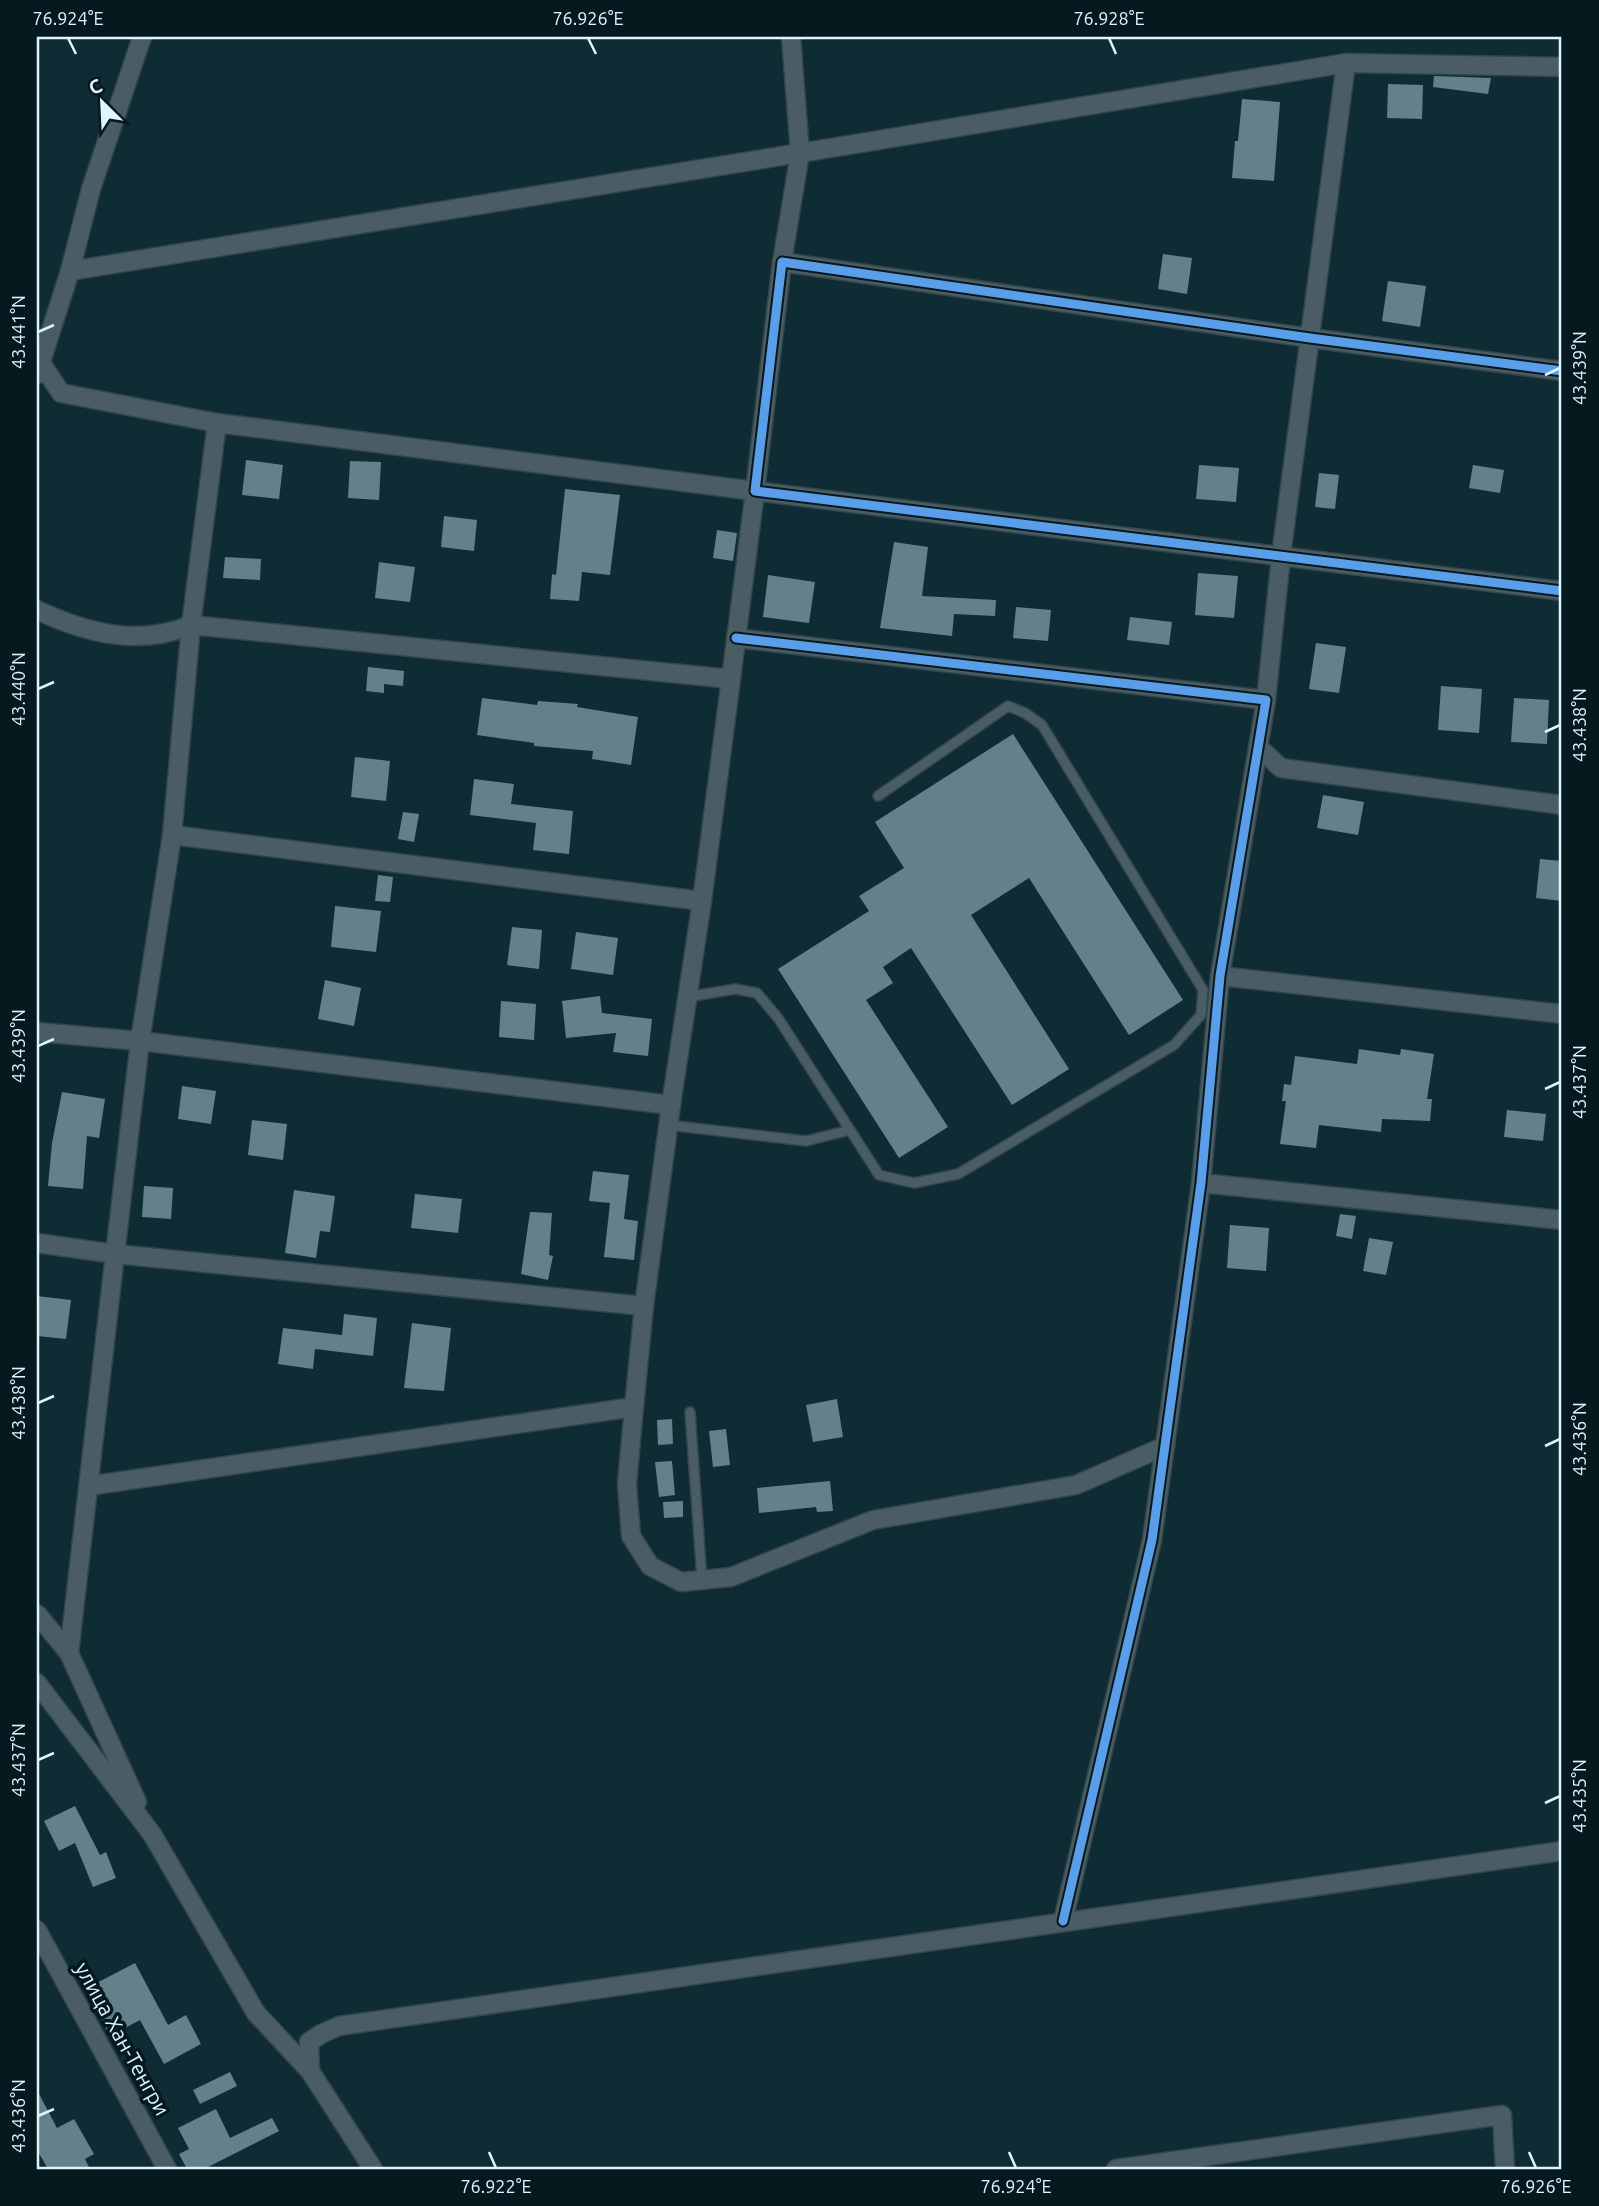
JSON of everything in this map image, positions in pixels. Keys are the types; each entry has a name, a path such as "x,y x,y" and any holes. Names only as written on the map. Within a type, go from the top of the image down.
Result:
{"street":[{"path":"142,37 91,189 70,271 39,369 61,393 217,423 1562,591"},
{"path":"791,37 800,153 782,262 702,901 644,1306 627,1484 631,1536 650,1566 681,1582 731,1577 873,1520 1076,1485 1164,1446"},
{"path":"70,271 1346,63 1562,67"},
{"path":"1063,1921 1152,1540 1201,1183 1220,976 1266,700 1281,556 1346,63"},
{"path":"782,262 1310,338 1562,371"},
{"path":"69,1653 140,1041 172,835 191,625 217,423"},
{"path":"37,610 86,630 132,637 170,634 191,625 731,679"},
{"path":"736,638 1266,700"},
{"path":"1258,747 1281,768 1562,805"},
{"path":"172,835 702,901"},
{"path":"1220,976 1562,1014"},
{"path":"37,1032 140,1041 671,1105"},
{"path":"1201,1183 1562,1220"},
{"path":"37,1242 115,1254 644,1306"},
{"path":"88,1486 634,1407"},
{"path":"37,1614 69,1653 152,1834 256,2014 310,2071 373,2169"},
{"path":"37,1683 152,1834"},
{"path":"310,2071 309,2042 339,2026 1562,1851"},
{"name":"улица Хан-Тенгри","path":"37,1930 167,2169"},
{"path":"1116,2169 1502,2115 1505,2169"}],"lane":[{"path":"687,996 735,989 757,993 778,1018 879,1175 914,1183 958,1174 1174,1045 1201,1015 1203,990 1042,725 1025,713 1009,705 878,796"},
{"path":"668,1125 806,1141 850,1130"},
{"path":"690,1412 702,1580"}],"building":[{"path":"1434,76 1491,78 1488,94 1433,87"},
{"path":"1388,84 1423,85 1422,119 1387,118"},
{"path":"1242,99 1280,102 1274,181 1232,178"},
{"path":"1163,254 1192,258 1187,294 1158,289"},
{"path":"1388,281 1426,286 1420,327 1382,321"},
{"path":"246,460 283,465 279,499 242,495"},
{"path":"350,461 381,462 379,500 348,498"},
{"path":"1199,465 1239,468 1236,502 1196,499"},
{"path":"1473,465 1504,470 1500,493 1469,488"},
{"path":"1319,473 1339,475 1335,509 1315,507"},
{"path":"565,489 620,495 610,575 582,572 579,601 550,599 552,574 556,575"},
{"path":"444,516 477,520 474,551 441,547"},
{"path":"717,530 737,533 733,561 713,558"},
{"path":"894,542 928,547 922,596 996,600 995,616 954,614 952,636 880,628"},
{"path":"225,557 261,559 260,580 223,578"},
{"path":"379,562 415,567 410,602 375,598"},
{"path":"1198,573 1238,576 1234,618 1195,615"},
{"path":"768,575 815,582 809,623 763,617"},
{"path":"1016,607 1051,610 1048,641 1013,638"},
{"path":"1130,617 1172,622 1169,645 1127,640"},
{"path":"1316,643 1346,647 1339,693 1309,689"},
{"path":"368,667 404,671 403,686 384,684 384,693 366,691"},
{"path":"1441,686 1482,689 1479,733 1438,730"},
{"path":"482,698 537,705 538,701 578,704 577,707 638,717 631,765 592,759 593,751 534,746 534,743 477,735"},
{"path":"1514,698 1549,700 1547,744 1511,742"},
{"path":"1013,734 1183,1000 1129,1035 1029,878 971,915 1069,1069 1012,1105 911,948 883,967 893,983 866,1000 948,1127 899,1158 778,969 869,911 859,896 904,868 875,822"},
{"path":"355,757 390,761 386,801 351,797"},
{"path":"474,779 514,784 511,804 573,811 569,854 533,850 536,823 470,815"},
{"path":"1323,795 1364,802 1358,835 1317,828"},
{"path":"403,812 419,814 414,842 398,839"},
{"path":"1540,859 1562,861 1562,901 1536,898"},
{"path":"378,875 393,877 390,902 375,901"},
{"path":"335,906 381,911 376,952 331,947"},
{"path":"512,927 542,930 539,969 507,965"},
{"path":"576,932 618,938 613,975 571,969"},
{"path":"325,980 361,988 354,1026 318,1019"},
{"path":"600,996 602,1013 652,1019 648,1056 613,1052 616,1033 566,1038 562,1001"},
{"path":"501,1001 536,1004 534,1040 499,1037"},
{"path":"1359,1049 1400,1055 1401,1049 1434,1054 1427,1099 1432,1099 1430,1121 1382,1119 1381,1132 1319,1125 1316,1148 1280,1144 1286,1101 1282,1101 1284,1084 1291,1085 1295,1056 1357,1064"},
{"path":"182,1086 216,1091 211,1124 178,1119"},
{"path":"62,1092 105,1099 99,1138 87,1136 83,1189 48,1186 52,1143"},
{"path":"1507,1110 1546,1114 1543,1141 1504,1137"},
{"path":"252,1120 287,1124 283,1160 248,1155"},
{"path":"593,1171 629,1175 624,1219 638,1221 634,1260 604,1257 610,1203 589,1201"},
{"path":"144,1186 173,1188 171,1219 142,1217"},
{"path":"294,1190 335,1196 330,1232 320,1231 316,1258 285,1253"},
{"path":"415,1194 462,1199 458,1233 411,1228"},
{"path":"530,1212 552,1213 549,1255 553,1256 548,1280 521,1274"},
{"path":"1340,1214 1356,1216 1352,1239 1336,1236"},
{"path":"1230,1225 1269,1228 1266,1271 1227,1268"},
{"path":"1369,1238 1393,1242 1386,1275 1363,1271"},
{"path":"37,1296 71,1300 66,1339 37,1336"},
{"path":"344,1314 377,1318 373,1356 315,1349 313,1369 278,1364 283,1328 342,1335"},
{"path":"412,1323 451,1328 444,1391 404,1388"},
{"path":"837,1399 843,1437 813,1442 806,1405"},
{"path":"672,1419 673,1444 658,1445 657,1420"},
{"path":"726,1429 730,1465 713,1467 709,1431"},
{"path":"672,1461 675,1495 659,1497 655,1462"},
{"path":"830,1481 833,1511 817,1512 816,1507 759,1513 757,1488"},
{"path":"683,1501 683,1517 664,1518 663,1502"},
{"path":"75,1806 100,1855 106,1852 116,1878 93,1887 75,1843 59,1851 44,1821"},
{"path":"135,1963 168,2025 186,2015 201,2044 164,2064 140,2020 110,2036 85,1989"},
{"path":"230,2072 237,2086 200,2104 193,2090"},
{"path":"37,2090 57,2128 74,2119 94,2154 85,2159 90,2169 48,2169 37,2150"},
{"path":"216,2109 230,2138 272,2118 279,2131 204,2169 187,2169 179,2154 189,2149 178,2128"}],"cycle path":[{"path":"1562,371 1310,338 782,262 755,491 1562,591"},
{"path":"736,638 1266,700 1220,976 1201,1183 1152,1540 1063,1921"}]}
